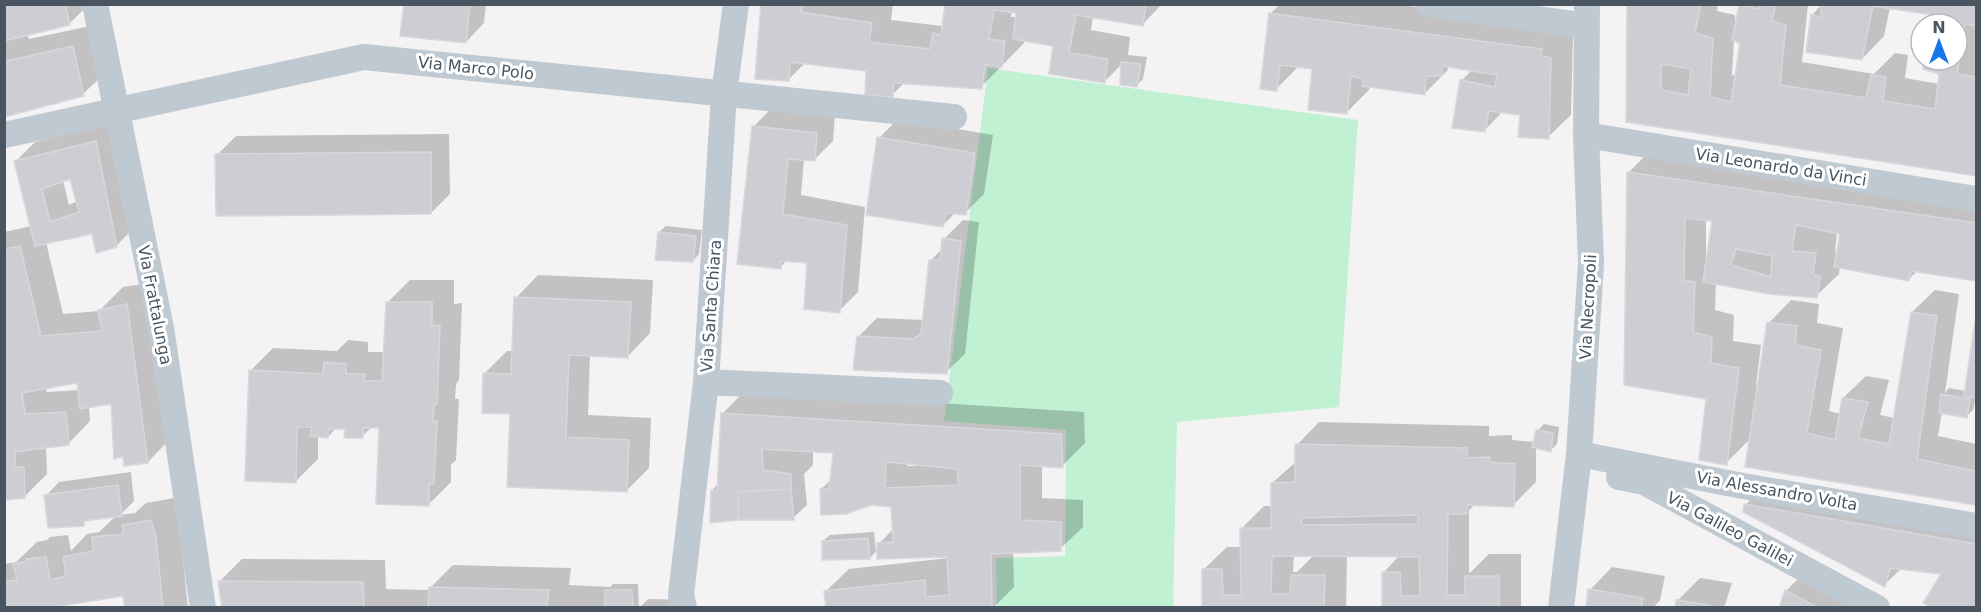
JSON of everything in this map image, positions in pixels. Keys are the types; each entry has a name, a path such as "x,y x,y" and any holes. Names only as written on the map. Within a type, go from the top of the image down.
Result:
{"street":[{"name":"Via Frattalunga","path":"95,4 161,328 203,608"},
{"name":"Via Santa Chiara","path":"684,608 681,594 706,382 724,94 736,4"},
{"path":"1429,4 1587,15"},
{"name":"Via Necropoli","path":"1562,608 1578,461 1591,263 1586,135 1587,15"},
{"name":"Via Marco Polo","path":"4,135 364,57 954,117"},
{"name":"Via Leonardo da Vinci","path":"1586,135 1977,199"},
{"path":"706,382 940,393"},
{"name":"Via Alessandro Volta","path":"1578,461 1743,486 1977,526"},
{"name":"Via Galileo Galilei","path":"1578,461 1644,482 1877,608"}],"green space":[{"path":"988,68 1358,120 1339,407 1177,422 1173,607 997,607 996,558 1065,556 1066,430 944,421"}],"building":[{"path":"4,4 65,4 70,25 4,41"},
{"path":"404,4 470,4 466,43 400,36"},
{"path":"761,4 802,4 801,12 872,23 869,42 930,49 933,33 941,35 945,4 1146,4 1143,26 1076,15 1069,53 1108,59 1105,83 1049,74 1053,46 1013,39 1016,13 994,10 989,39 1005,41 1002,67 985,65 982,89 894,83 893,97 865,95 866,71 790,62 789,81 755,79"},
{"path":"1627,4 1701,4 1695,33 1713,38 1710,97 1731,102 1740,43 1732,40 1739,5 1759,9 1759,4 1776,4 1772,21 1786,25 1780,85 1866,98 1871,75 1886,77 1883,101 1935,109 1939,74 1933,72 1957,72 1957,74 1976,77 1976,176 1626,122","holes":["1661,64 1691,69 1688,95 1661,90"]},
{"path":"1821,4 1976,4 1976,26 1969,25 1969,12 1913,12 1873,6 1862,60 1806,52 1811,14 1821,18"},
{"path":"1269,13 1542,49 1541,56 1551,58 1549,139 1518,137 1520,115 1489,111 1485,132 1452,128 1460,80 1495,87 1497,75 1442,66 1442,76 1426,76 1425,95 1363,86 1363,79 1351,76 1347,114 1308,110 1312,69 1280,65 1277,91 1260,89"},
{"path":"73,46 84,96 4,117 4,54 6,61"},
{"path":"1121,62 1141,64 1137,87 1120,85"},
{"path":"752,126 817,133 815,161 788,159 783,214 847,225 840,313 804,309 807,263 781,261 781,269 737,264"},
{"path":"877,137 975,153 966,215 946,213 943,227 866,215"},
{"path":"96,141 117,247 96,253 92,234 35,246 14,161","holes":["70,179 79,212 50,222 42,189"]},
{"path":"431,152 431,214 216,216 215,154"},
{"path":"1627,172 1976,223 1976,281 1911,271 1909,281 1834,267 1840,234 1796,225 1792,251 1816,253 1813,274 1820,277 1817,298 1769,294 1703,282 1712,221 1685,218 1684,280 1695,282 1693,332 1712,337 1711,363 1739,368 1727,465 1699,460 1706,399 1624,385","holes":["1736,249 1772,256 1771,277 1731,265"]},
{"path":"658,232 696,236 693,262 655,260"},
{"path":"942,238 961,241 947,374 853,370 857,336 913,339 921,334 929,260 940,260"},
{"path":"20,246 41,336 102,331 98,310 127,304 148,463 124,466 123,456 114,459 111,404 80,409 77,383 22,393 25,414 66,412 69,445 15,452 15,467 24,467 25,498 4,500 4,249"},
{"path":"514,297 631,302 628,358 569,355 566,437 629,440 627,492 507,487 510,414 482,413 483,373 511,374"},
{"path":"386,302 432,302 432,326 440,325 437,404 434,404 433,421 437,421 434,484 429,484 429,506 376,504 379,428 363,428 363,438 344,438 345,429 328,429 328,438 310,436 312,427 297,427 296,483 245,481 249,370 323,374 324,362 346,364 346,374 365,374 364,381 382,381"},
{"path":"1911,312 1937,316 1917,459 1976,471 1976,505 1745,467 1767,322 1797,326 1795,345 1821,350 1807,433 1835,440 1842,398 1868,402 1858,438 1889,444"},
{"path":"1976,321 1976,398 1964,396"},
{"path":"1941,394 1970,399 1967,418 1939,413"},
{"path":"721,413 1061,434 1063,468 1020,465 1020,520 1061,522 1061,551 991,554 992,608 826,608 824,591 925,580 926,597 949,595 947,557 877,559 877,543 893,542 891,507 871,505 846,514 821,515 820,489 829,489 833,453 762,449 763,470 791,474 791,489 738,492 738,520 710,523 711,490 717,492","holes":["886,462 958,469 958,485 885,488"]},
{"path":"1536,430 1553,433 1551,452 1532,447"},
{"path":"1295,444 1467,448 1467,458 1490,457 1490,462 1515,464 1514,507 1467,505 1467,514 1448,514 1447,595 1465,595 1465,576 1499,576 1499,608 1382,608 1382,572 1400,572 1401,596 1420,596 1419,557 1272,556 1271,594 1290,594 1291,575 1325,575 1324,608 1202,608 1202,569 1222,569 1223,595 1241,595 1240,528 1271,528 1271,483 1295,482","holes":["1418,515 1418,524 1302,525 1301,518"]},
{"path":"118,485 122,516 84,521 84,526 48,528 44,495"},
{"path":"791,489 794,520 738,520 738,492"},
{"path":"1744,504 1976,544 1976,608 1931,608 1923,603 1941,574 1890,568 1885,587 1743,512"},
{"path":"151,520 156,537 163,608 125,608 123,596 47,608 4,608 4,582 17,580 13,564 27,561 26,559 46,557 50,580 66,576 63,557 93,551 92,537 123,534 122,525"},
{"path":"868,538 870,559 822,560 822,541"},
{"path":"218,581 363,582 364,608 222,608"},
{"path":"429,587 549,590 547,607 554,608 428,608"},
{"path":"1588,589 1643,598 1641,608 1586,608"},
{"path":"605,590 632,590 633,608 605,608"},
{"path":"1785,590 1818,608 1779,608"},
{"path":"1676,600 1710,605 1709,608 1675,608"}]}
